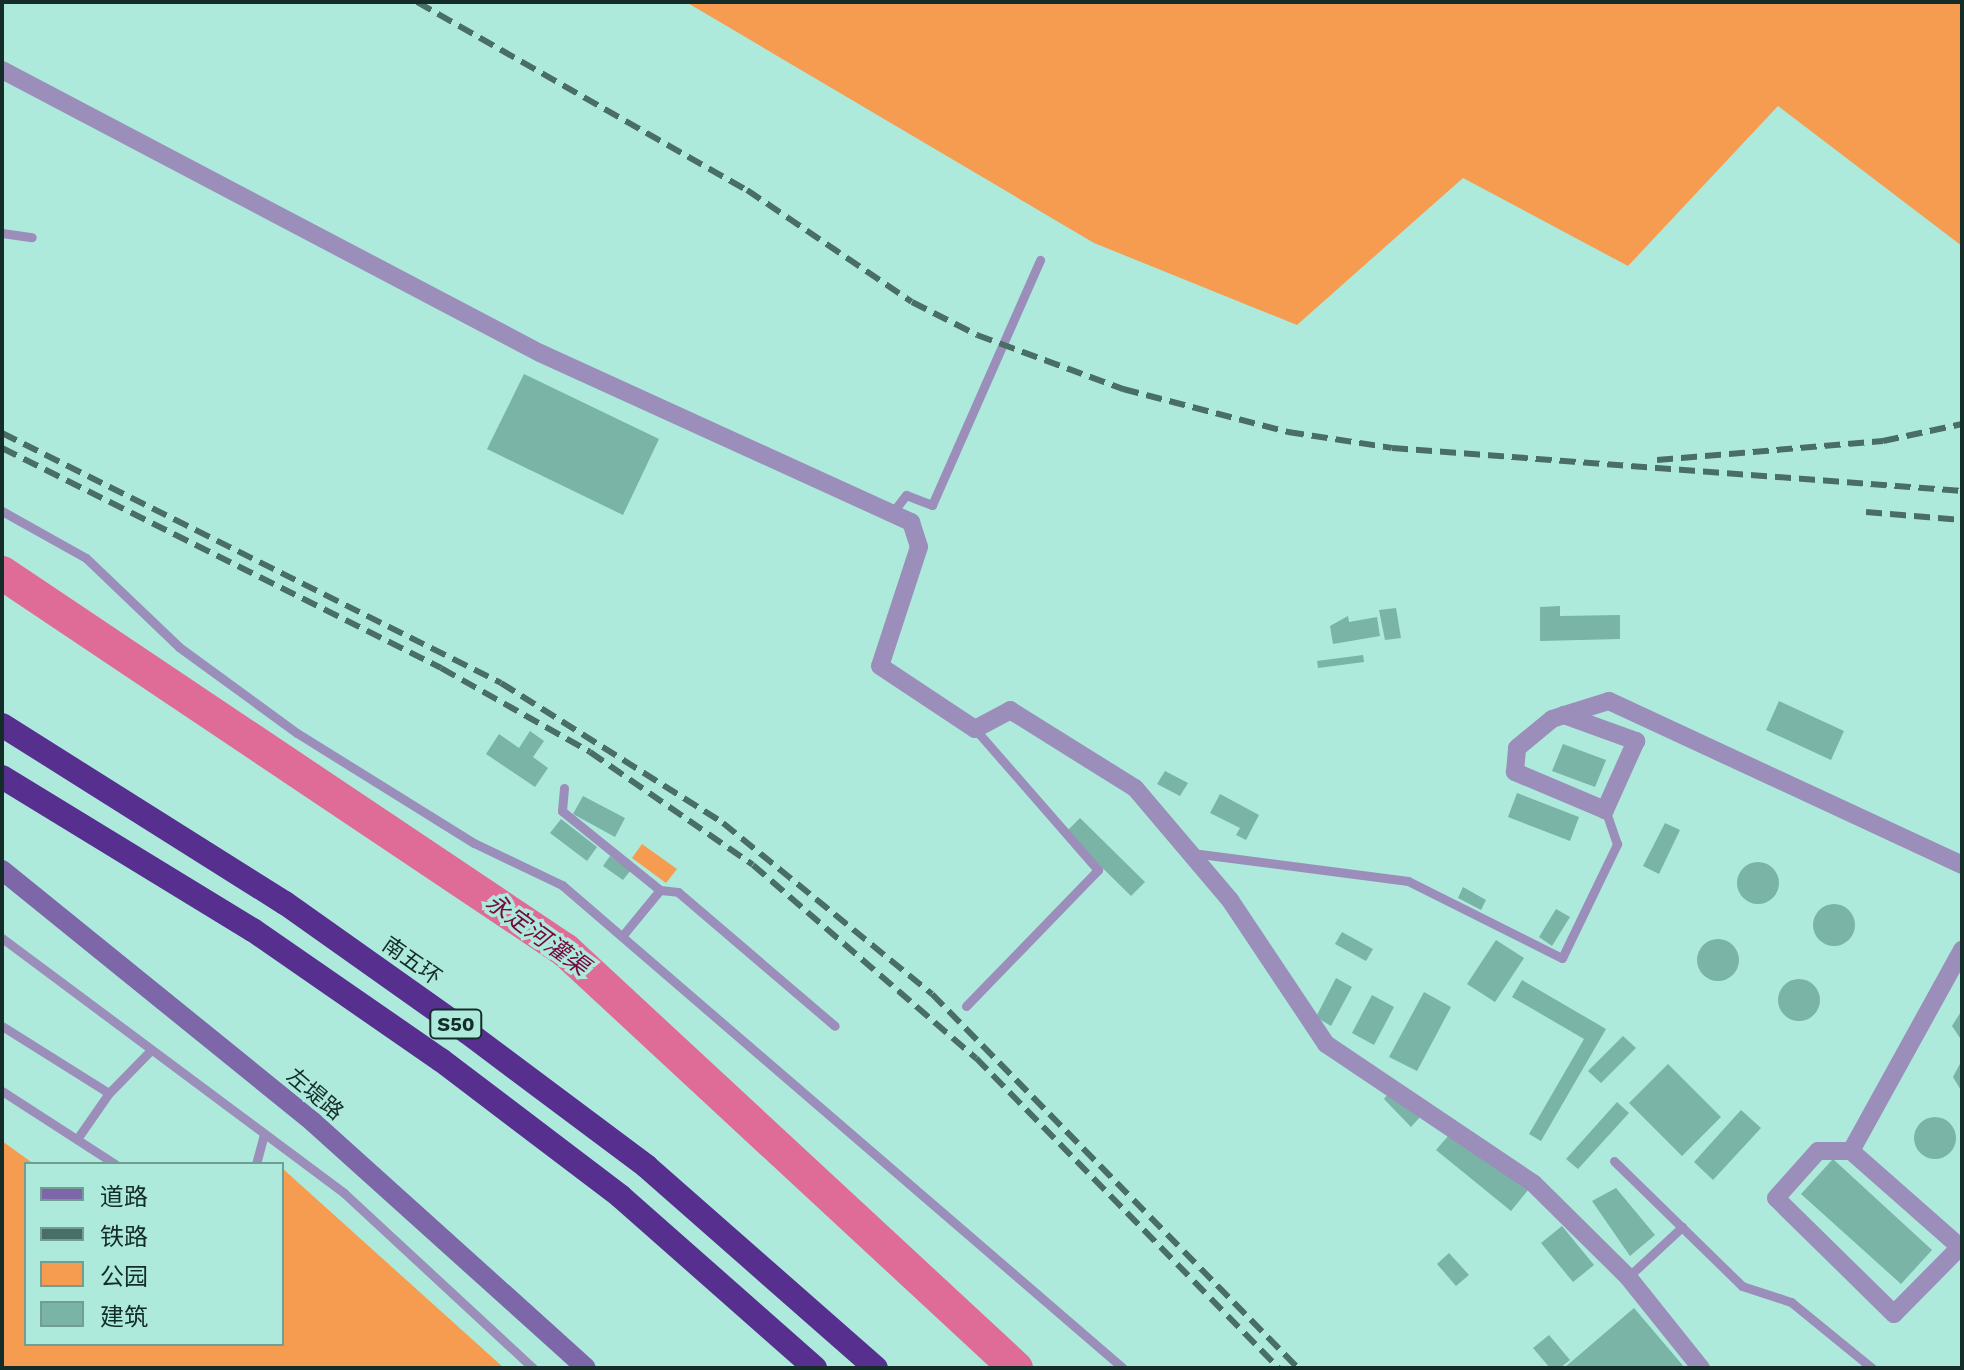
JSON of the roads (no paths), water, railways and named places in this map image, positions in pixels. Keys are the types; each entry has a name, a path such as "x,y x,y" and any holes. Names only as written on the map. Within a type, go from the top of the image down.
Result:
{"highway":[{"name":"南五环","path":"2,725 285,903 467,1032 646,1166 876,1368"},
{"name":"S50","path":"2,777 253,930 441,1060 620,1196 815,1368"}],"main road":[{"name":"左堤路","path":"2,870 313,1122 586,1368"}],"street":[{"path":"2,70 110,135 540,353 911,522 919,547 880,666 975,729 1010,710 1072,744 1135,788 1190,853 1326,1044 1533,1183 1628,1277 1701,1368"},
{"path":"1564,715 1636,741 1605,810 1515,772 1517,748 1564,715 1609,701 1962,865"},
{"path":"1851,1151 1962,950"},
{"path":"1818,1151 1851,1151 1961,1248 1894,1314 1776,1198 1818,1151"}],"lane":[{"path":"2,233 32,237"},
{"path":"892,513 906,495 932,505 1040,260"},
{"path":"2,511 86,558 179,647 297,733 474,843 562,885 1123,1368"},
{"path":"966,1006 1098,870 975,729"},
{"path":"564,788 562,811 660,890 678,892 835,1026"},
{"path":"1190,853 1408,881 1562,958 1617,844 1605,810"},
{"path":"623,935 660,890"},
{"path":"2,938 344,1193 533,1368"},
{"path":"2,1026 109,1093"},
{"path":"77,1139 109,1093 151,1050"},
{"path":"2,1091 112,1162"},
{"path":"257,1162 264,1134"},
{"path":"1614,1161 1742,1286 1791,1302 1872,1368"},
{"path":"1628,1277 1682,1227"}],"waterway":[{"name":"永定河灌渠","path":"2,573 565,950 1016,1368"}],"railway":[{"path":"417,2 747,190 912,302 977,335 1123,389 1288,432 1392,448 1962,491"},
{"path":"1657,460 1883,441 1962,424"},
{"path":"2,433 501,683 723,823 932,994 1298,1368"},
{"path":"2,448 441,668 590,752 753,865 976,1058 1278,1368"},
{"path":"1866,512 1962,520"}]}
